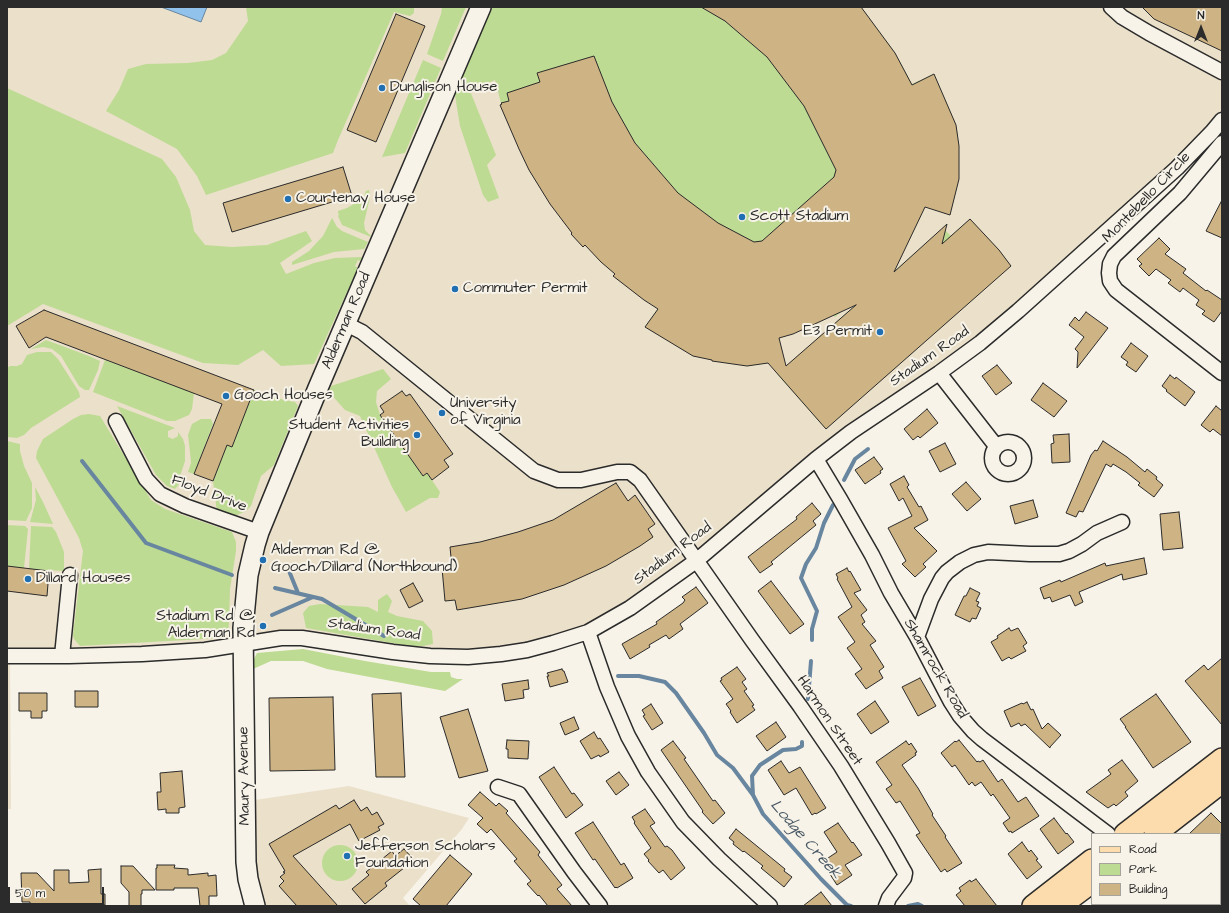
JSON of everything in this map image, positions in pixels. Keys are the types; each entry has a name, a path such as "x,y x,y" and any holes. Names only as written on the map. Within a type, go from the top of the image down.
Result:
{"main road":[{"name":"Alderman Road","path":"244,644 244,615 248,575 259,532 318,388 481,7"},
{"name":"Maury Avenue","path":"244,644 246,862 248,879 255,906"},
{"path":"1125,833 1222,761"},
{"path":"1156,833 1222,782"},
{"path":"1033,906 1091,861"},
{"path":"1060,906 1091,883"}],"street":[{"path":"1111,7 1122,17 1149,33 1222,72"},
{"name":"Stadium Road","path":"7,656 142,654 205,650 281,638 302,638 393,652 430,656 468,657 527,650 588,632 630,608 696,561 816,459 853,430 939,374 980,343 1036,296 1177,168 1222,120"},
{"name":"Montebello Circle","path":"1222,143 1180,192 1114,256 1108,273 1110,281 1116,290 1222,373"},
{"path":"346,324 362,332 534,471 558,480 581,480 617,472 630,472 640,480 696,561"},
{"path":"939,374 996,446"},
{"name":"Floyd Drive","path":"116,421 146,479 160,494 186,506 259,532"},
{"name":"Shamrock Road","path":"816,459 872,556 960,716 973,731 1107,833"},
{"path":"917,637 931,598 942,578 960,562 974,555 988,552 1059,554 1069,551 1097,533 1122,522"},
{"name":"Harmon Street","path":"696,561 800,706 888,843 904,873 904,878 888,898 886,906"},
{"path":"62,656 70,575"},
{"path":"588,632 607,687 628,736 652,778 683,822 719,859 770,906"},
{"path":"498,787 519,794 600,906"}],"shaded area":[{"name":"University of Virginia","path":"7,7 1222,7 1222,156 1201,144 1126,216 695,563 587,633 481,657 324,640 10,655 11,809 7,809"},
{"name":"Jefferson Scholars Foundation","path":"349,786 469,818 462,829 403,898 410,906 262,906 255,884 255,800"}],"green space":[{"path":"246,7 414,7 414,13 410,16 394,12 333,153 206,195 197,176 177,149 106,111 119,90 128,69 146,64 188,63 212,60 226,53 248,21"},
{"path":"442,7 466,7 443,61 427,54"},
{"name":"Scott Stadium","path":"487,7 861,7 895,53 912,84 934,74 956,125 958,135 940,138 942,146 959,144 959,179 950,215 925,207 910,238 894,253 900,260 884,274 890,275 943,228 951,236 970,219 999,250 1011,266 826,429 777,374 851,309 858,317 859,310 852,303 835,317 829,311 778,338 784,361 747,366 712,361 716,344 645,327 659,307 531,166 501,103 495,80 470,91 496,155 487,165 499,198 488,202 483,195 460,126 454,89"},
{"path":"423,60 441,68 405,153 382,157"},
{"path":"7,88 162,159 176,177 190,210 194,231 205,245 232,247 267,245 306,231 312,241 280,263 286,274 314,263 335,258 362,257 360,261 358,260 355,266 358,268 314,364 281,366 263,350 238,365 203,363 43,304 7,326"},
{"path":"369,190 370,197 364,223 365,230 371,237 342,225 338,216 338,211 357,202 364,196 366,191"},
{"path":"332,218 337,227 342,231 368,242 364,249 334,252 292,265 292,262 309,251 323,236"},
{"path":"46,340 100,361 98,370 89,390 85,390 79,386 61,356 52,349 43,347 31,349"},
{"path":"37,352 51,352 58,359 79,392 80,397 31,428 24,435 17,438 7,437 7,368 22,364 27,355"},
{"path":"105,360 194,393 192,409 189,415 175,421 167,421 93,392"},
{"path":"383,369 391,379 377,391 376,402 380,415 423,476 427,473 440,492 438,498 430,498 406,512 392,487 360,416 345,410 329,392 331,386"},
{"path":"254,390 295,402 298,406 274,465 261,476 251,506 246,511 237,515 217,512 213,481 227,445 247,408"},
{"path":"117,406 175,428 168,431 168,437 173,439 178,436 178,432 183,439 185,446 185,461 179,479 176,480 180,483 175,489 167,486 156,475"},
{"path":"89,414 100,416 151,500 165,509 232,532 236,542 236,551 230,589 228,632 222,638 80,646 74,639 73,635 83,551 79,538 36,458 37,451 43,439 73,419 81,415"},
{"path":"201,419 211,419 213,424 194,474 188,472 191,463 188,435 192,424"},
{"path":"7,441 20,444 20,451 24,466 32,483 32,508 26,521 7,520"},
{"path":"35,487 53,524 30,522 36,500"},
{"path":"7,525 25,526 28,529 24,568 7,566"},
{"path":"31,526 52,527 56,532 64,552 64,571 29,569"},
{"path":"387,594 392,601 388,612 397,616 423,621 432,631 433,644 409,646 306,628 303,613 309,606 320,604 368,607 378,612 378,600"},
{"path":"303,649 431,672 450,672 451,677 463,679 445,691 327,669 303,661 271,661 253,669 254,659 257,653"},
{"path":"340,845 350,848 355,853 358,863 355,873 350,878 340,881 330,878 325,873 322,863 325,853 330,848"}],"water":[{"path":"161,7 207,7 201,22"}],"building":[{"name":"Scott Stadium","path":"701,7 861,7 895,53 912,85 934,74 956,125 959,146 959,179 950,215 925,207 894,272 947,224 942,244 970,219 999,250 1011,266 826,429 768,363 747,366 712,361 693,356 645,327 658,309 613,276 615,274 585,245 583,247 571,234 572,233 550,204 529,170 500,105 502,104 501,103 509,101 507,93 540,82 537,73 594,56 612,102 635,143 678,193 718,223 754,242 762,241 834,177 836,170 804,106 767,57 725,21","holes":["856,305 786,366 779,338 793,334"]},
{"path":"1142,7 1222,7 1222,51 1154,19"},
{"name":"Dunglison House","path":"396,14 425,26 376,142 347,130"},
{"name":"Courtenay House","path":"343,167 352,196 232,232 223,203"},
{"path":"1222,200 1222,238 1206,231"},
{"path":"1159,238 1170,249 1165,254 1186,269 1183,273 1206,291 1207,290 1222,300 1222,311 1214,322 1202,314 1205,311 1196,305 1199,300 1183,288 1180,292 1168,283 1171,280 1156,269 1149,276 1139,266 1142,264 1137,259"},
{"name":"Gooch Houses","path":"44,310 254,390 232,447 227,445 213,481 194,474 222,404 46,337 29,348 16,326"},
{"path":"1086,312 1108,328 1077,368 1078,352 1075,349 1084,337 1069,325 1075,317 1079,321"},
{"path":"1131,343 1148,356 1136,372 1126,365 1128,362 1121,357"},
{"path":"997,365 1012,383 996,395 982,376"},
{"path":"1170,375 1175,379 1176,377 1195,392 1185,406 1162,386"},
{"path":"1043,383 1067,401 1054,417 1031,400"},
{"name":"Student Activities Building","path":"402,391 406,396 410,394 453,454 444,460 449,467 432,480 427,473 423,476 380,415 384,412 380,406"},
{"path":"1216,406 1222,411 1222,436 1213,429 1210,432 1201,425"},
{"path":"927,409 938,423 920,438 918,436 913,440 904,429"},
{"path":"1069,434 1070,462 1052,463 1051,444 1054,443 1053,435"},
{"path":"1103,441 1127,457 1145,472 1147,469 1157,477 1156,479 1163,485 1154,497 1138,485 1140,483 1126,472 1113,464 1111,467 1106,464 1083,512 1079,511 1076,517 1066,513 1091,455 1095,450 1097,451"},
{"path":"945,443 956,464 940,472 929,451"},
{"path":"874,457 883,469 880,471 881,473 865,484 855,470"},
{"path":"904,476 909,485 907,487 919,507 921,506 928,520 914,528 937,551 923,564 926,567 915,577 902,564 906,561 888,528 912,516 903,498 899,501 890,484"},
{"path":"966,482 981,499 967,511 952,494"},
{"path":"616,483 628,501 635,495 655,524 648,529 653,537 640,546 606,566 564,585 522,599 457,610 455,600 445,601 442,568 452,567 450,547 480,542 518,532 553,520"},
{"path":"1033,500 1038,517 1015,524 1010,506"},
{"path":"812,503 821,514 813,521 816,525 771,562 773,564 760,573 748,557 797,519 796,517"},
{"path":"1179,512 1183,548 1163,550 1160,514"},
{"path":"1144,558 1147,574 1123,580 1122,574 1079,592 1083,602 1075,606 1070,595 1052,602 1050,597 1044,599 1040,588 1060,580 1061,582 1105,563 1106,566"},
{"name":"Dillard Houses","path":"7,566 49,571 47,596 7,591"},
{"path":"847,568 861,590 854,593 867,610 861,615 865,622 862,624 876,641 870,645 884,667 879,671 883,678 866,689 855,674 862,669 847,648 855,642 838,617 852,607 837,579 836,574"},
{"path":"771,581 804,624 790,634 758,591"},
{"path":"413,583 423,601 409,608 400,590"},
{"path":"696,587 708,603 680,624 683,629 669,639 666,635 630,659 622,644 657,624 656,622 683,603 685,600 682,597"},
{"path":"970,588 980,593 976,601 979,602 977,606 981,608 976,619 972,618 970,622 955,615 964,596 966,596"},
{"path":"1009,628 1011,631 1018,628 1027,643 1023,646 1026,651 1011,659 1009,657 1002,661 991,642"},
{"path":"1222,658 1222,725 1185,681 1204,665 1208,670"},
{"path":"737,667 746,679 742,682 747,689 744,691 754,705 752,706 755,710 737,723 726,704 733,699 720,681 722,680 721,678"},
{"path":"562,669 568,682 550,687 547,676 549,676 547,673"},
{"path":"920,678 936,706 918,716 902,687"},
{"path":"528,680 529,689 523,690 524,698 505,701 502,684"},
{"path":"75,691 98,691 98,707 75,707"},
{"path":"19,693 47,693 47,711 42,711 42,718 31,718 31,711 19,711"},
{"path":"401,693 405,777 376,777 372,694"},
{"path":"1156,694 1191,742 1153,768 1120,719"},
{"path":"333,697 335,770 270,771 269,698"},
{"path":"875,701 889,722 871,734 857,714"},
{"path":"1027,702 1031,710 1033,709 1042,729 1048,723 1061,735 1050,748 1025,724 1021,726 1019,723 1011,727 1004,711"},
{"path":"651,704 663,723 652,730 643,716 645,715 642,710"},
{"path":"468,709 488,771 459,778 440,717"},
{"path":"574,717 579,729 565,735 560,723"},
{"path":"776,722 786,737 767,751 756,736"},
{"path":"594,732 609,752 600,757 599,755 591,759 580,741"},
{"path":"507,740 529,741 528,759 508,758 508,749 506,749"},
{"path":"959,740 977,762 983,760 998,782 1002,779 1018,802 1026,797 1039,816 1012,833 1011,831 1009,832 1003,823 1010,818 993,794 991,796 981,782 975,786 972,782 969,785 955,765 952,767 941,753 955,741 956,742"},
{"path":"673,741 686,758 684,759 713,801 715,800 725,813 713,824 702,812 703,811 661,750"},
{"path":"906,741 909,745 911,743 917,752 915,753 916,755 902,765 918,788 933,814 932,815 962,863 947,872 945,869 941,872 916,835 920,833 900,801 896,803 886,789 892,785 876,762"},
{"path":"1122,760 1138,781 1125,792 1128,796 1116,806 1114,804 1108,808 1086,792 1111,774 1108,770"},
{"path":"781,761 789,773 800,767 826,808 812,815 796,788 784,795 768,770"},
{"path":"554,767 572,794 574,793 583,805 566,818 539,777"},
{"path":"182,771 185,807 179,808 179,813 166,813 166,809 158,810 157,792 161,792 160,773"},
{"path":"619,772 629,785 616,795 606,781"},
{"path":"480,792 496,806 499,803 508,811 506,813 540,852 538,855 562,885 557,889 572,906 548,906 527,884 531,881 514,861 517,859 491,829 487,833 477,824 483,818 468,805"},
{"path":"354,800 361,811 367,807 372,815 377,812 384,824 378,827 380,830 359,841 350,824 293,856 338,906 297,906 279,886 284,881 280,877 285,873 283,872 285,871 269,844 336,805 339,809"},
{"path":"645,809 655,823 650,826 665,847 667,846 672,850 685,868 671,880 663,870 659,873 644,854 651,848 634,823 635,822 632,817"},
{"path":"1211,813 1222,824 1222,834 1190,833"},
{"path":"1054,818 1074,842 1058,854 1040,829"},
{"path":"593,822 621,865 624,863 633,878 617,888 615,888 595,859 593,860 575,833"},
{"path":"838,823 862,855 845,865 852,875 837,885 822,862 837,852 824,832"},
{"path":"736,829 785,869 784,871 792,877 784,887 761,868 763,866 733,844 734,842 729,838"},
{"path":"1022,842 1029,852 1031,850 1038,859 1036,860 1042,867 1027,879 1008,854"},
{"path":"404,849 414,860 385,883 387,886 365,904 352,889 369,875 366,872 392,851 395,856"},
{"path":"450,855 472,874 446,906 421,906 413,899"},
{"path":"157,865 175,865 174,868 188,869 188,875 208,873 208,876 216,875 217,896 209,896 209,906 200,906 198,888 156,890"},
{"path":"121,866 133,866 155,890 142,890 141,906 129,906 129,892 121,883"},
{"path":"101,869 101,894 105,894 105,905 30,906 30,902 22,902 21,873 37,873 54,891 54,870 69,870 69,883 89,882 88,870"},
{"path":"976,879 997,906 965,906 956,895 961,891 959,888 970,880 971,882"},
{"path":"821,892 832,906 803,906"}],"waterway":[{"name":"Lodge Creek","path":"844,480 855,459 868,449"},
{"path":"82,461 146,543 232,575"},
{"name":"Lodge Creek","path":"812,640 812,629 817,611 801,578 806,564 816,548 824,523 833,505"},
{"path":"289,571 298,593"},
{"path":"275,588 322,599 384,636"},
{"path":"272,615 313,597"},
{"name":"Lodge Creek","path":"808,699 811,661"},
{"path":"618,676 639,676 665,682 676,693 704,733 717,755 733,768 753,795"},
{"name":"Lodge Creek","path":"802,742 802,746 796,749 783,750 760,765 752,776 753,795 763,814 821,879 847,905 851,906"},
{"name":"Lodge Creek","path":"908,906 918,904 922,906"}],"place":[{"name":"Dunglison House","path":"382,88"},
{"name":"Courtenay House","path":"288,199"},
{"name":"Scott Stadium","path":"742,217"},
{"name":"Commuter Permit","path":"455,289"},
{"name":"E3 Permit","path":"880,332"},
{"name":"Gooch Houses","path":"226,396"},
{"name":"University of Virginia","path":"442,413"},
{"name":"Student Activities Building","path":"417,435"},
{"name":"Alderman Rd @ Gooch/Dillard (Northbound)","path":"263,560"},
{"name":"Dillard Houses","path":"28,579"},
{"name":"Stadium Rd @ Alderman Rd","path":"263,626"},
{"name":"Jefferson Scholars Foundation","path":"347,856"}]}
